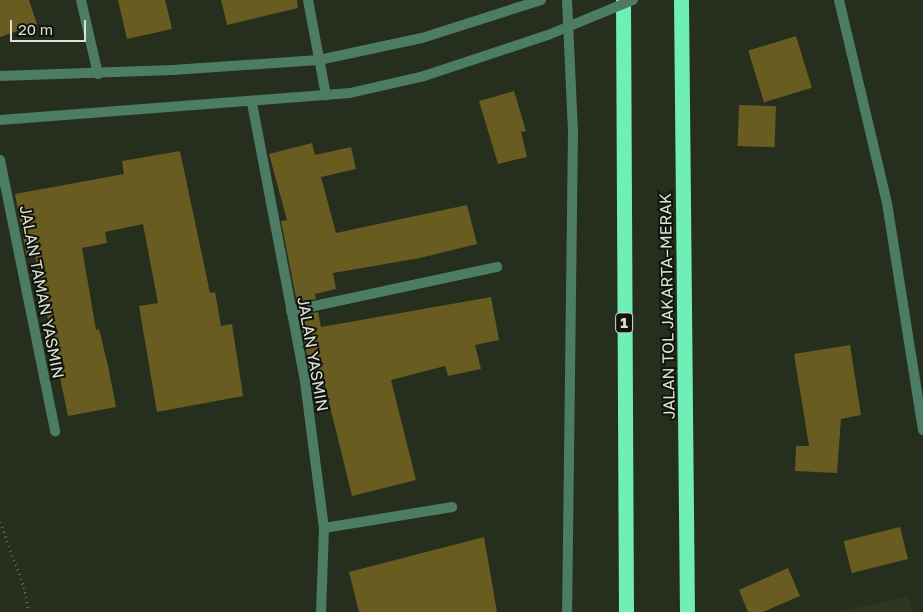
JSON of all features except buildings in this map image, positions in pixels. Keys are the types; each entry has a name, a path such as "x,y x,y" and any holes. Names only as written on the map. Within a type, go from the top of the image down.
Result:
{"highway":[{"name":"1","path":"623,0 626,612"},
{"name":"JALAN TOL JAKARTA–MERAK","path":"681,0 687,612"},
{"path":"687,501 698,612"}],"street":[{"path":"81,0 98,74"},
{"path":"308,0 326,96"},
{"path":"0,76 98,74 319,60 422,38 541,0"},
{"path":"567,0 573,130 567,612"},
{"path":"0,120 252,103 326,96 424,76 548,35 633,0"},
{"path":"839,0 887,203 923,430"},
{"name":"JALAN YASMIN","path":"252,103 305,382 324,528 321,612"},
{"name":"JALAN TAMAN YASMIN","path":"0,160 55,431"},
{"path":"291,311 497,267"},
{"path":"324,528 452,508"}],"path":[{"path":"0,522 24,587 29,612"}],"shaded area":[{"path":"908,596 913,612 838,612"}]}
